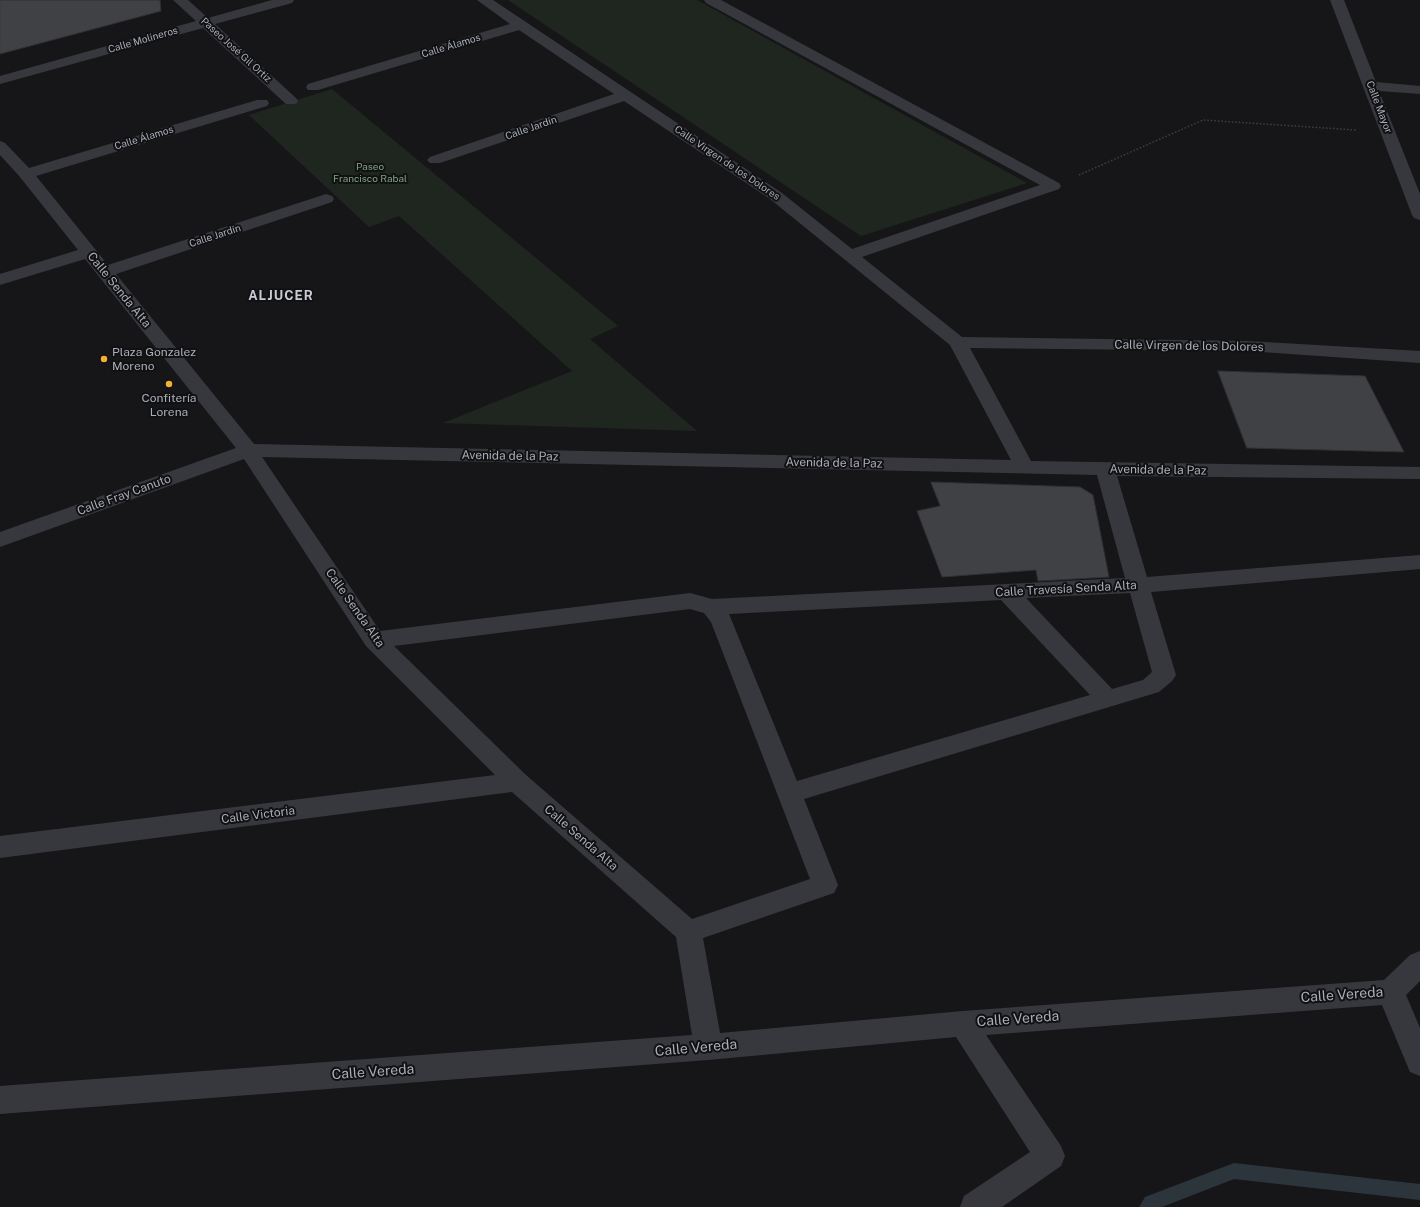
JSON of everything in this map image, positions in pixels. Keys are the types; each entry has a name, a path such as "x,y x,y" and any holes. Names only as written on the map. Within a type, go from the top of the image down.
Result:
{"street":[{"name":"Paseo José Gil Ortiz","path":"180,0 291,101"},
{"name":"Calle Molineros","path":"0,80 287,0"},
{"name":"Calle Virgen de los Dolores","path":"484,0 747,175 958,342 1025,468"},
{"path":"711,0 1053,186"},
{"name":"Calle Mayor","path":"1337,0 1420,215"},
{"name":"Calle Álamos","path":"313,87 521,25"},
{"path":"1371,86 1420,90"},
{"name":"Calle Jardín","path":"436,160 626,95"},
{"name":"Calle Álamos","path":"26,174 262,103"},
{"name":"Calle Senda Alta","path":"0,146 26,174 248,450 374,640 517,782 688,932"},
{"path":"850,255 1053,186"},
{"name":"Calle Jardín","path":"105,272 326,199"},
{"path":"0,280 89,252"},
{"name":"Calle Virgen de los Dolores","path":"958,342 1247,346 1420,357"},
{"name":"Avenida de la Paz","path":"248,450 1025,468 1420,472"},
{"name":"Calle Fray Canuto","path":"0,540 248,450"},
{"path":"790,793 1107,700 1151,686 1164,675 1105,469"},
{"name":"Calle Travesía Senda Alta","path":"374,640 690,601 712,607 1007,592 1138,585 1420,562"},
{"path":"1007,592 1107,700"},
{"path":"708,1047 688,932 825,885 721,619 712,607"},
{"name":"Calle Victoria","path":"0,847 517,782"},
{"path":"1420,963 1391,992 1420,1063"},
{"name":"Calle Vereda","path":"0,1100 708,1047 963,1024 1391,992"},
{"path":"963,1024 1050,1156 975,1207"}],"path":[{"path":"1053,186 1203,120 1389,132"}],"green space":[{"path":"508,0 697,0 1027,183 861,236"},
{"name":"Paseo Francisco Rabal","path":"332,89 618,326 590,339 697,431 443,423 572,371 399,216 369,227 249,115"}],"building":[{"path":"0,0 160,0 161,11 0,54"},
{"path":"1218,371 1365,376 1404,452 1247,448"},
{"path":"931,482 1080,487 1093,495 1109,577 1038,581 1036,570 942,577 917,511 940,506"}],"waterway":[{"path":"1147,1207 1151,1203 1234,1171 1420,1192"}],"place":[{"name":"Plaza Gonzalez Moreno","path":"104,359"},
{"name":"Confitería Lorena","path":"169,384"}],"district":[{"name":"ALJUCER","path":"281,296"}]}
